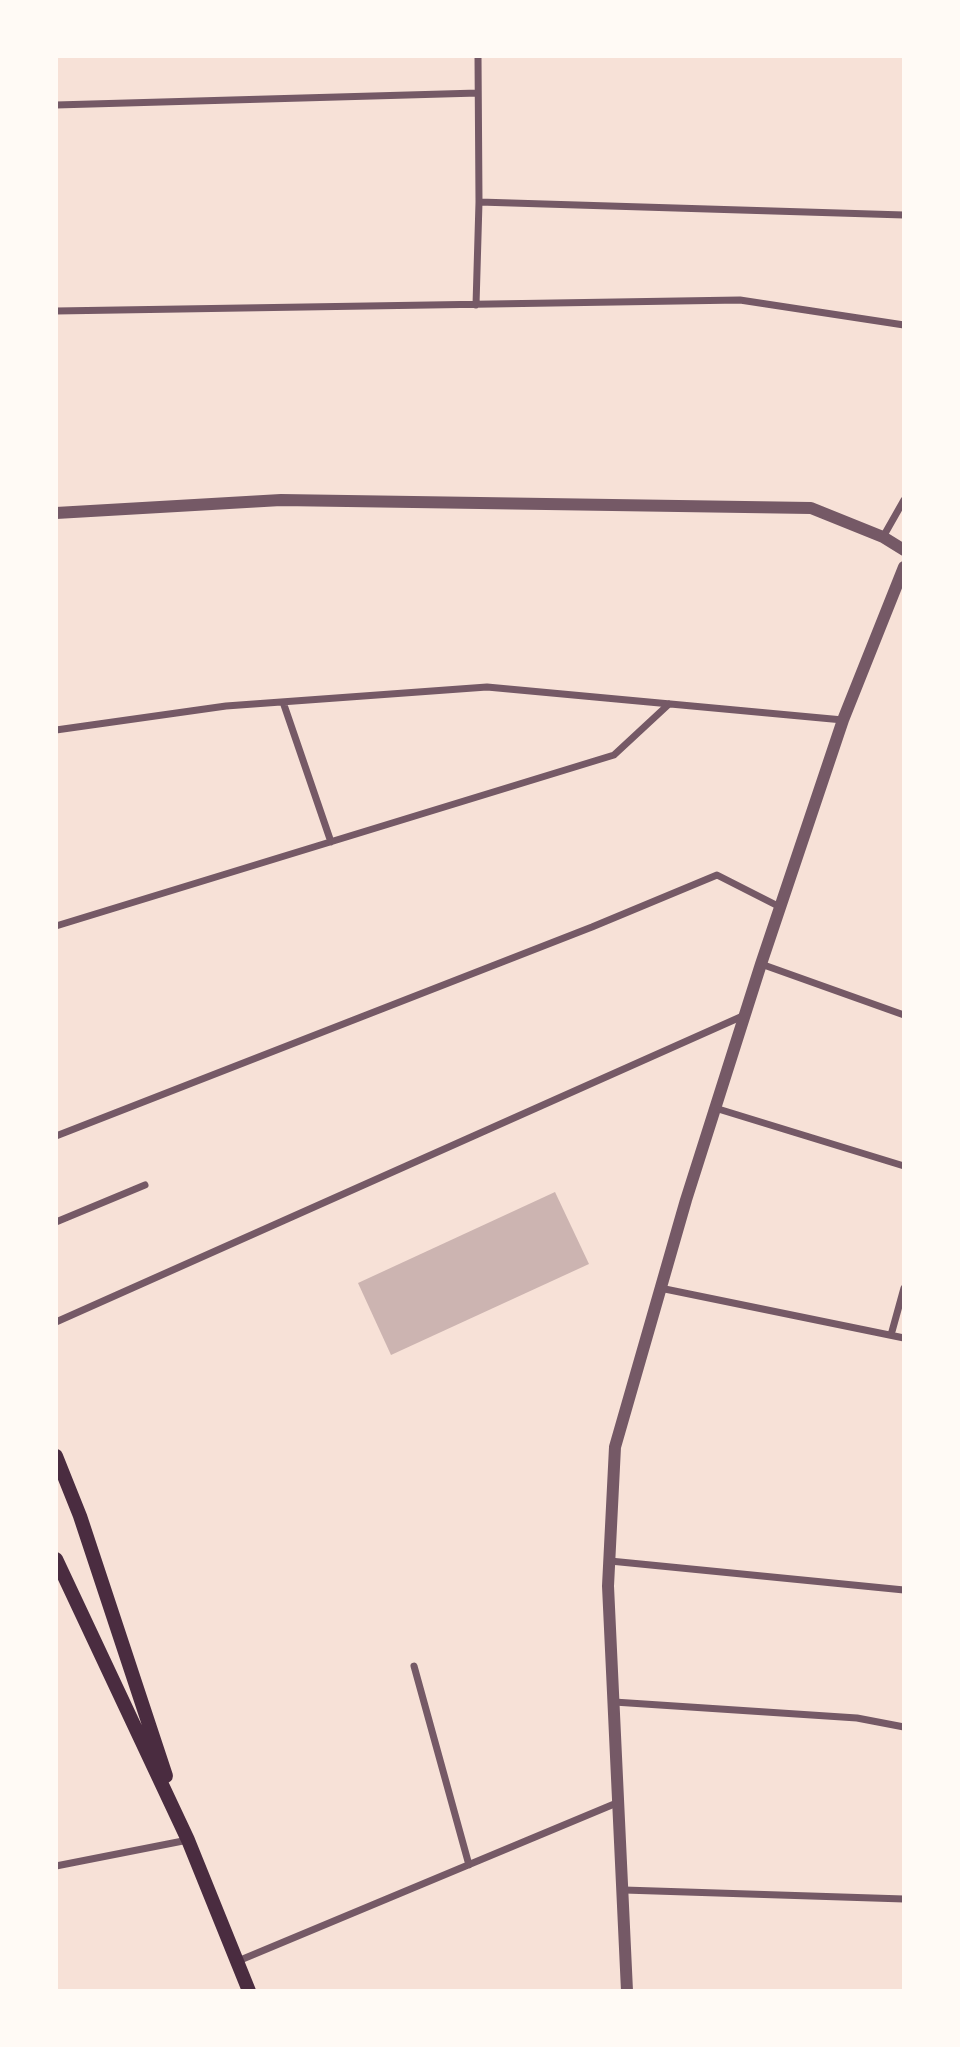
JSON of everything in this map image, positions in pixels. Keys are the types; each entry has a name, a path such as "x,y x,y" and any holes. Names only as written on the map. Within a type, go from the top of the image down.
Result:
{"main road":[{"path":"56,1457 80,1516 188,1840 249,1991"},
{"path":"56,1559 60,1579 188,1840"}],"street":[{"path":"476,305 480,202 478,56"},
{"path":"56,104 478,93"},
{"path":"480,202 904,215"},
{"path":"56,311 740,300 904,325"},
{"path":"56,513 281,500 811,508 883,537 904,550"},
{"path":"883,537 904,500"},
{"path":"627,1991 610,1561 615,1447 660,1288 761,964 843,719 904,567"},
{"path":"56,730 226,706 486,687 843,719"},
{"path":"283,702 331,842"},
{"path":"56,926 614,755 668,704"},
{"path":"56,1136 592,928 717,875 780,907"},
{"path":"761,964 904,1015"},
{"path":"56,1322 745,1015"},
{"path":"715,1108 904,1166"},
{"path":"56,1222 145,1185"},
{"path":"660,1288 904,1338"},
{"path":"891,1335 904,1288"},
{"path":"610,1561 904,1590"},
{"path":"414,1666 469,1865"},
{"path":"614,1702 857,1718 904,1727"},
{"path":"237,1961 619,1802"},
{"path":"56,1866 188,1840"},
{"path":"624,1890 904,1899"}],"building":[{"path":"555,1192 589,1264 391,1355 358,1283"}]}
